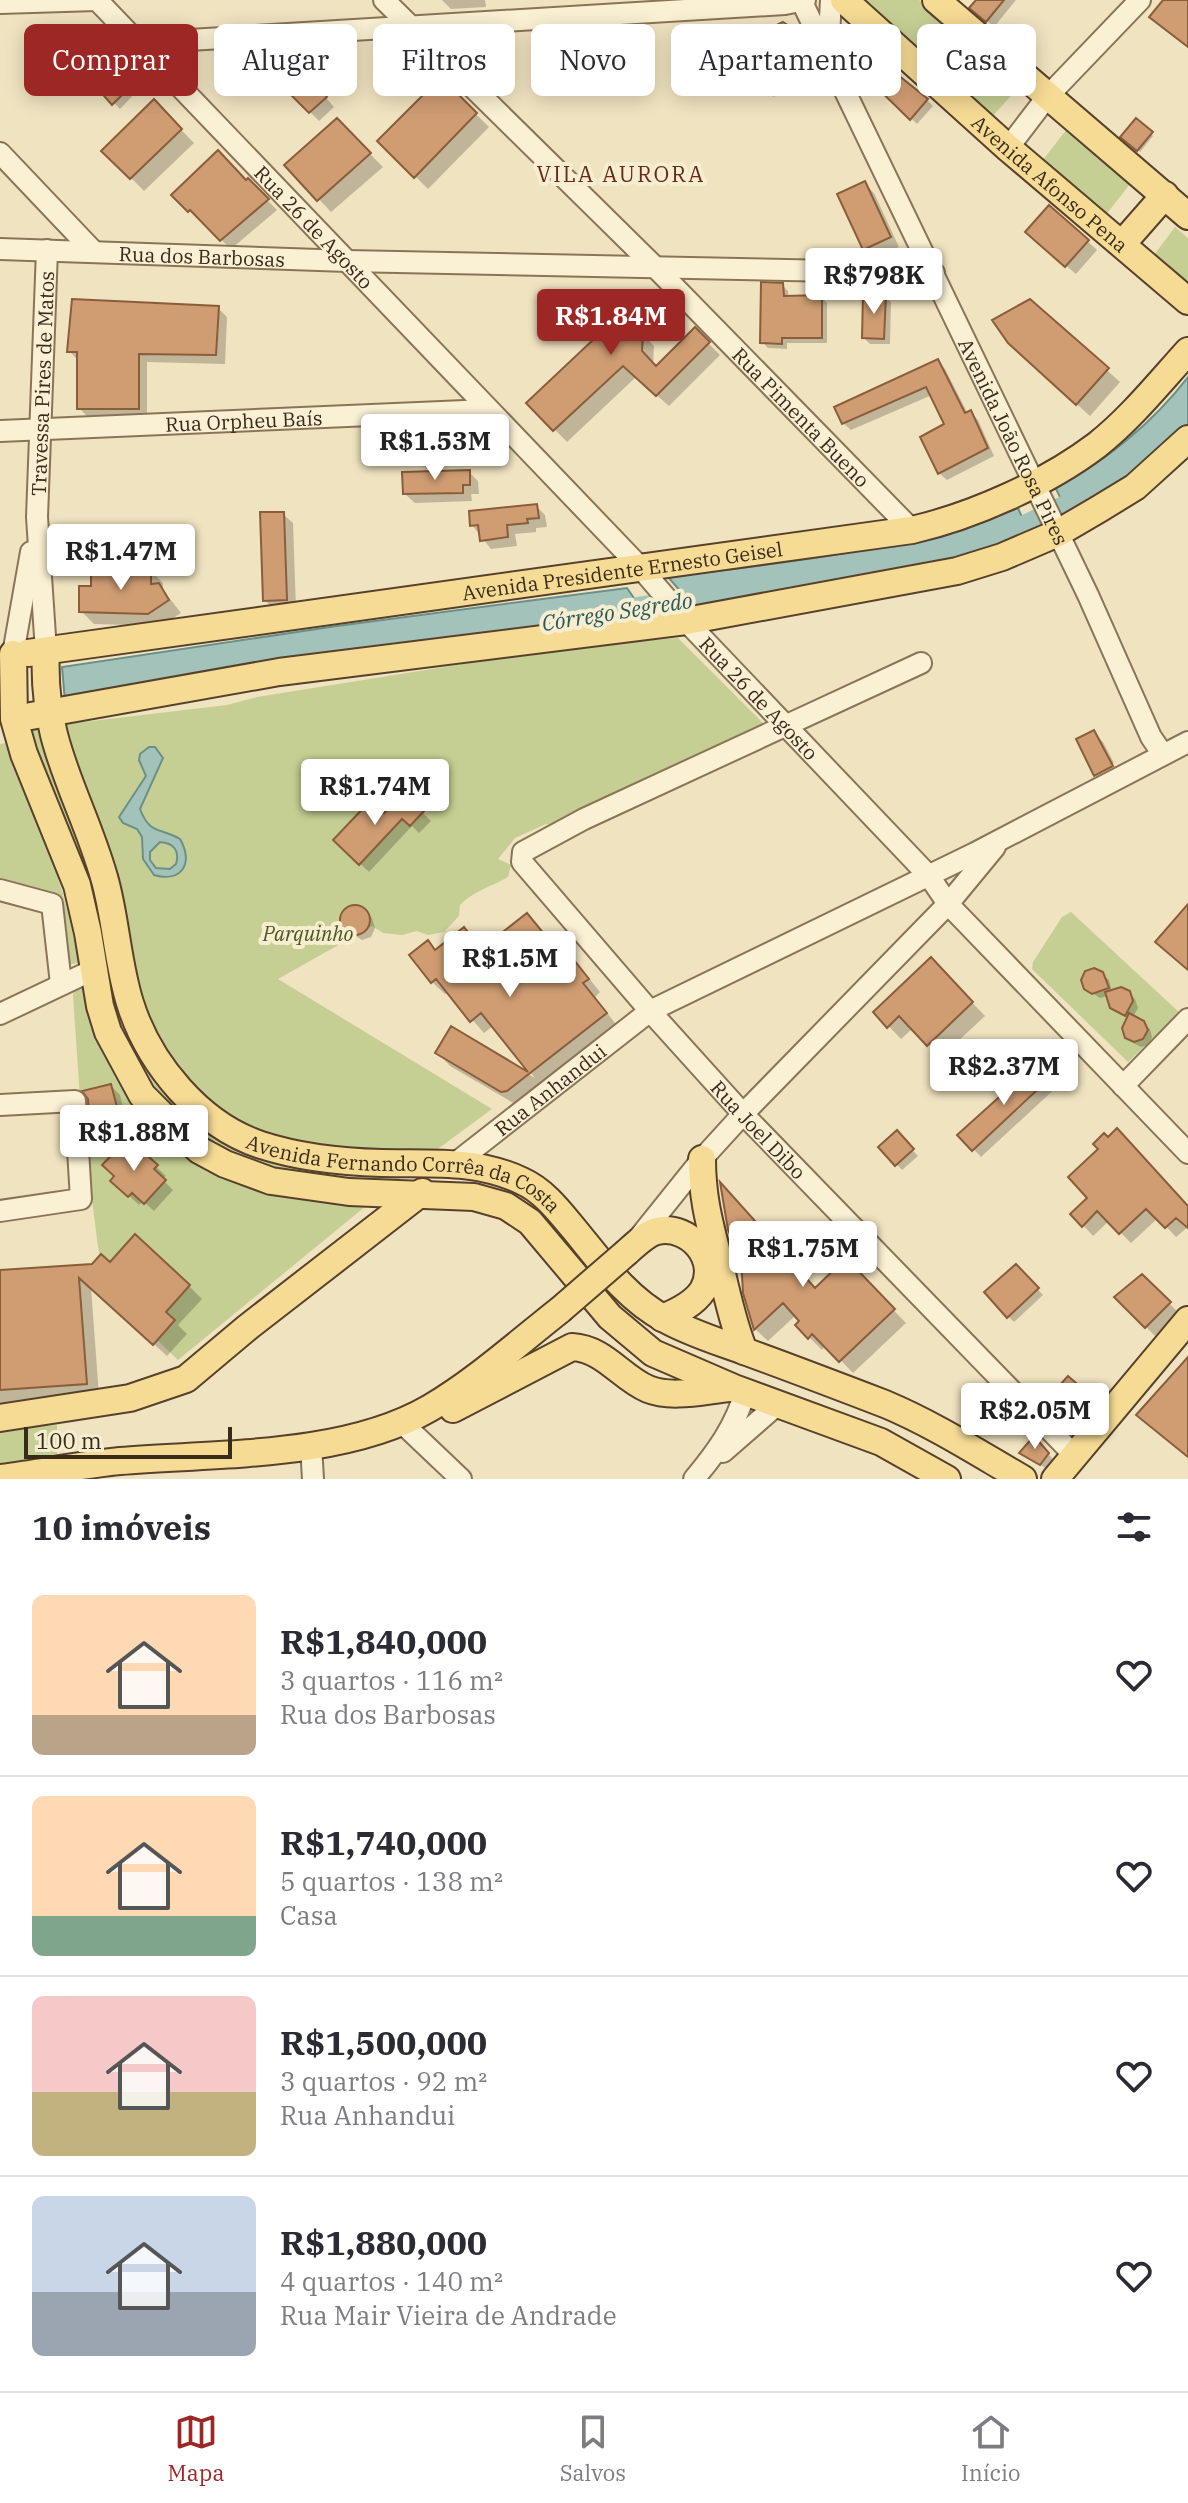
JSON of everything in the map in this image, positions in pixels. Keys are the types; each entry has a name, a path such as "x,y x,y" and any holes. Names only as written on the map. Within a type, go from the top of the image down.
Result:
{"main road":[{"name":"Avenida Afonso Pena","path":"844,0 1008,148 1188,301"},
{"path":"936,0 1188,216"},
{"path":"1122,244 1165,195"},
{"name":"Avenida Presidente Ernesto Geisel","path":"9,661 45,660 646,574 947,522 1035,489 1069,465 1131,414 1188,351"},
{"path":"9,716 279,672 683,618 957,571 1002,557 1135,487 1188,439"},
{"name":"Avenida Fernando Corrêa da Costa","path":"45,660 47,709 57,753 104,876 130,1003 151,1052 195,1104 212,1119 237,1136 264,1146 311,1156 379,1163 457,1162 521,1180 542,1194 626,1292 662,1318 700,1336 921,1421 1023,1479"},
{"name":"Avenida Fernando Corrêa da Costa","path":"9,661 9,716 77,885 100,1006 108,1032 142,1095 199,1150 225,1164 271,1181 349,1192 474,1197 506,1206 530,1222 610,1317 653,1353 740,1390 881,1442 947,1479"},
{"path":"702,1159 702,1190 708,1223 734,1326 744,1351"},
{"name":"Rua Anhandui","path":"0,1418 147,1395 186,1379 457,1162"},
{"path":"396,1426 428,1410 463,1386 653,1232 668,1230 682,1233 704,1252 709,1264 708,1279 702,1292 685,1307 662,1318"},
{"path":"1055,1479 1188,1320"},
{"path":"0,1478 122,1470 311,1446 440,1416 572,1347 588,1348 647,1389 665,1393 740,1390"}],"street":[{"path":"0,3 97,0"},
{"name":"Rua 26 de Agosto","path":"97,0 120,24"},
{"name":"Rua Pimenta Bueno","path":"384,0 408,24"},
{"path":"830,24 831,0"},
{"path":"1008,148 1047,97 1140,0"},
{"path":"441,24 795,1"},
{"name":"Avenida João Rosa Pires","path":"795,1 809,24"},
{"path":"198,39 373,28"},
{"name":"Rua 26 de Agosto","path":"190,96 646,574 683,618 929,876 948,904 1188,1153"},
{"name":"Rua Pimenta Bueno","path":"481,96 654,266 912,530"},
{"name":"Avenida João Rosa Pires","path":"847,96 934,273 1151,737 1162,753"},
{"path":"0,153 94,252"},
{"name":"Rua dos Barbosas","path":"0,249 347,261 934,273"},
{"name":"Travessa Pires de Matos","path":"45,660 37,517 47,250"},
{"name":"Rua Orpheu Baís","path":"0,431 488,410"},
{"name":"Travessa Pires de Matos","path":"9,661 37,517"},
{"path":"786,724 921,663"},
{"name":"Rua Joel Dibo","path":"786,724 558,832 523,852 522,862 743,1114 1074,1455"},
{"name":"Rua Anhandui","path":"457,1162 650,1011 929,876 1188,742"},
{"path":"1162,753 1188,761"},
{"path":"627,1252 702,1159 948,904 1002,838"},
{"path":"0,890 52,904 61,984"},
{"path":"0,1014 95,969"},
{"path":"1123,1086 1188,1019"},
{"path":"0,1105 75,1101 81,1199 0,1211"},
{"path":"698,1474 739,1413 740,1390"},
{"path":"698,1474 778,1404"},
{"path":"396,1426 461,1479"},
{"path":"311,1446 313,1479"}],"green space":[{"path":"865,0 919,0 947,24 917,24 917,53 901,39 901,24 884,24 869,11"},
{"path":"966,96 1011,96 991,118"},
{"path":"1067,129 1130,184 1105,216 1042,161"},
{"path":"1175,227 1188,238 1188,288 1154,255"},
{"name":"Parquinho","path":"678,638 766,726 558,826 546,824 515,838 498,859 511,865 508,877 465,900 460,905 459,916 444,932 428,935 417,931 402,935 383,933 372,926 278,979 492,1109 416,1165 178,1360 108,1293 98,1247 81,1113 73,995 82,965 65,885 7,731 227,705 257,697 614,640 616,643"},
{"path":"6,743 58,878 78,963 65,965 53,894 0,880 0,744"},
{"path":"1071,912 1180,1013 1128,1062 1032,969 1033,962 1062,917"},
{"path":"57,1425 57,1457 0,1469 0,1430"}],"water":[{"path":"1188,377 1188,425 1143,468 1069,515 1055,487 1128,440"},
{"name":"Córrego Segredo","path":"1018,508 1030,535 1004,550 700,614 668,577 889,545 976,523"},
{"name":"Córrego Segredo","path":"627,588 645,614 65,701 62,667 337,626"},
{"path":"149,747 155,747 163,758 140,809 152,827 180,839 186,856 185,863 183,869 172,876 154,875 143,859 142,837 137,829 123,823 119,817 146,776 139,760 140,754","holes":["160,842 176,852 176,864 170,869 156,868 150,860 150,852"]}],"building":[{"path":"976,0 1004,0 986,22 969,8"},
{"path":"1163,0 1188,0 1188,47 1149,17"},
{"path":"901,77 917,90 917,96 928,99 910,120 885,96 901,96"},
{"path":"104,96 121,96 112,105"},
{"path":"292,96 326,96 327,97 309,113"},
{"path":"422,96 460,96 477,113 414,178 377,141"},
{"path":"154,99 182,129 130,179 101,151"},
{"path":"337,118 371,153 317,201 284,165"},
{"path":"1136,118 1153,132 1137,151 1120,137"},
{"path":"218,150 269,199 220,241 171,195"},
{"path":"865,181 891,237 863,250 837,194"},
{"path":"1049,205 1089,240 1065,267 1025,232"},
{"path":"761,282 783,283 784,296 822,295 822,338 782,338 782,344 760,343"},
{"path":"585,290 615,291 623,301 639,293 648,297 651,303 639,318 639,329 643,332 642,351 656,366 695,327 710,342 656,396 623,366 553,431 526,403 595,338 584,326"},
{"path":"863,294 886,294 884,339 862,338"},
{"path":"72,299 219,306 216,355 139,354 139,409 77,409 77,352 67,352"},
{"path":"1030,299 1109,368 1076,405 1008,343 992,320"},
{"path":"938,359 965,413 971,410 988,448 938,474 920,437 944,424 926,387 842,424 834,407"},
{"path":"470,470 470,485 463,485 463,493 403,494 402,472"},
{"path":"537,504 539,518 527,519 528,523 507,525 508,537 480,541 478,525 470,526 469,511"},
{"path":"260,512 284,512 287,600 263,601"},
{"path":"91,567 151,569 151,584 159,583 169,600 148,614 79,612 79,586 91,586"},
{"path":"1094,730 1113,766 1094,776 1076,739"},
{"path":"404,793 424,811 410,826 402,819 359,865 333,840 371,800 384,813"},
{"path":"1188,904 1188,970 1155,942"},
{"path":"355,905 366,909 370,920 366,931 355,935 344,931 340,920 344,909"},
{"path":"527,913 557,950 563,946 589,979 583,983 607,1013 507,1091 501,1092 435,1053 451,1026 528,1072 481,1013 470,1022 436,979 431,983 409,955 428,940 435,950 464,927 481,949"},
{"path":"931,957 973,1002 927,1046 899,1016 887,1028 873,1012"},
{"path":"1094,968 1103,972 1109,988 1092,994 1084,989 1081,980 1085,971"},
{"path":"1121,987 1130,991 1133,1001 1125,1016 1110,1008 1105,992"},
{"path":"1129,1013 1144,1021 1148,1030 1143,1039 1134,1042 1125,1038 1122,1028"},
{"path":"1036,1064 1041,1068 1043,1066 1052,1076 972,1151 957,1135"},
{"path":"111,1084 125,1138 95,1145 89,1122 88,1099 82,1091"},
{"path":"1117,1128 1188,1206 1188,1228 1176,1218 1165,1228 1146,1209 1119,1234 1097,1211 1082,1227 1070,1214 1087,1198 1068,1177 1098,1149 1093,1144 1104,1133 1108,1137"},
{"path":"897,1130 914,1149 895,1166 878,1147"},
{"path":"126,1140 130,1158 140,1149 158,1165 154,1169 166,1180 144,1204 132,1193 128,1197 110,1181 114,1176 102,1165"},
{"path":"720,1182 815,1288 846,1258 895,1309 839,1362 812,1334 808,1339 795,1325 799,1321 783,1303 754,1330 743,1293 741,1257 728,1230"},
{"path":"135,1234 190,1285 166,1312 175,1320 153,1345 79,1278 87,1384 0,1390 0,1270 92,1264 101,1254 110,1262"},
{"path":"1016,1264 1039,1288 1007,1318 984,1292"},
{"path":"1142,1274 1171,1302 1145,1328 1114,1297"},
{"path":"1188,1357 1188,1457 1136,1415"},
{"path":"1068,1376 1098,1402 1072,1430 1044,1403"},
{"path":"1034,1436 1049,1453 1040,1465 1019,1453"}],"waterway":[{"name":"Córrego Segredo","path":"1027,526 1091,492"},
{"name":"Córrego Segredo","path":"611,613 676,603"}],"district":[{"name":"VILA AURORA","path":"621,173"}]}
